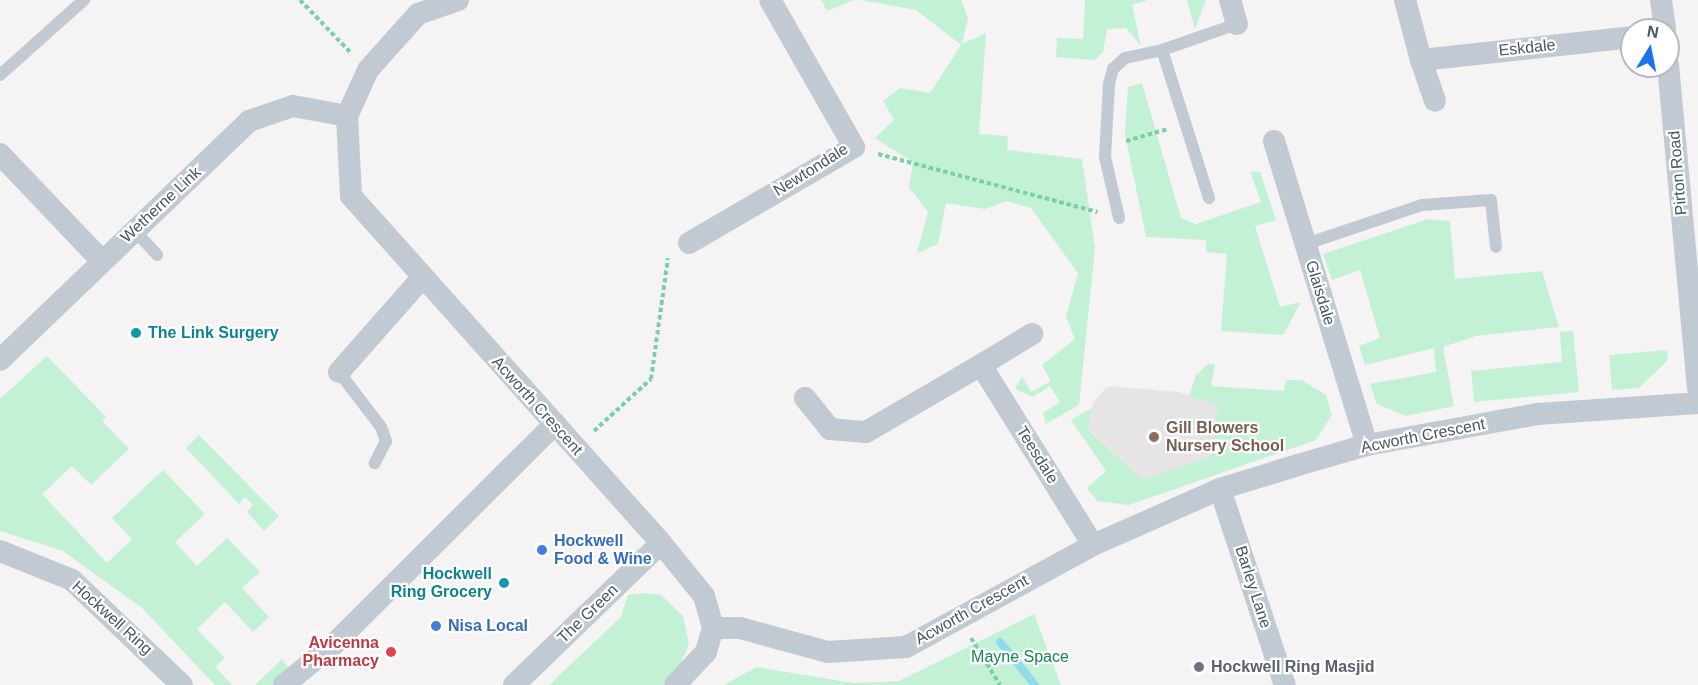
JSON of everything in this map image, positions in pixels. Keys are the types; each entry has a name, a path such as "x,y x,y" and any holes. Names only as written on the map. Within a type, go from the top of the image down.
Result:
{"street":[{"name":"Acworth Crescent","path":"458,0 418,14 368,70 347,116 351,196 421,279 661,543 704,596 713,628 740,628 828,652 906,647 960,620 1093,545 1220,489 1367,446 1538,414 1698,403"},
{"name":"Newtondale","path":"689,243 854,147 770,0"},
{"path":"1230,0 1237,24"},
{"path":"1406,0 1421,60 1435,101"},
{"path":"1661,0 1663,18"},
{"name":"Eskdale","path":"1421,60 1620,38"},
{"name":"Pirton Road","path":"1669,78 1698,388"},
{"name":"Wetherne Link","path":"0,360 249,121 293,106 347,116"},
{"name":"Glaisdale","path":"1274,141 1367,446"},
{"path":"0,154 102,261"},
{"path":"339,372 421,279"},
{"path":"805,398 830,429 866,432 1032,334"},
{"name":"Teesdale","path":"981,365 1093,545"},
{"path":"284,685 333,644 555,424"},
{"name":"Barley Lane","path":"1220,489 1285,685"},
{"name":"The Green","path":"514,685 661,543"},
{"name":"Hockwell Ring","path":"0,552 72,580 182,685"},
{"path":"675,685 706,652 713,628"}],"lane":[{"path":"0,75 84,0"},
{"path":"1119,218 1105,148 1113,69 1125,58 1162,50 1237,24"},
{"path":"1162,50 1209,198"},
{"path":"1306,244 1422,204 1491,200 1496,247"},
{"path":"135,230 157,255"},
{"path":"339,372 381,427 386,441 375,463"}],"path":[{"path":"300,0 368,70"},
{"path":"1105,148 1185,124"},
{"path":"854,147 1119,218"},
{"path":"576,448 651,379 668,258 689,243"},
{"path":"960,620 1000,685"}],"shaded area":[{"name":"Gill Blowers Nursery School","path":"1108,386 1179,392 1218,405 1212,457 1143,479 1088,429 1093,402"}],"green space":[{"path":"821,0 854,0 827,11"},
{"path":"861,0 961,0 968,18 962,44 986,33 979,134 1008,136 1007,150 1082,159 1095,248 1079,405 1046,424 1043,413 1060,402 1050,386 1033,397 1015,389 1022,376 1031,392 1051,381 1042,365 1075,339 1066,317 1078,273 1031,208 1006,201 985,209 946,203 938,244 917,253 928,212 909,187 913,162 875,138 894,120 883,101 900,88 930,93 961,45 916,10"},
{"path":"1085,0 1148,0 1132,5 1141,46 1126,28 1107,29 1103,52 1095,60 1056,57 1057,38 1083,39"},
{"path":"1187,0 1206,0 1195,29"},
{"path":"1142,83 1181,218 1196,224 1261,202 1250,171 1260,172 1276,220 1255,226 1280,307 1301,302 1283,335 1221,331 1227,254 1206,252 1206,240 1146,237 1125,134 1128,87"},
{"path":"1428,219 1450,221 1455,279 1542,271 1559,327 1476,336 1443,347 1454,406 1406,416 1377,404 1370,384 1436,372 1434,348 1365,365 1359,346 1380,338 1360,270 1332,280 1323,254"},
{"path":"1573,331 1579,392 1474,402 1471,371 1562,362 1560,332"},
{"path":"1667,350 1668,360 1639,388 1612,390 1609,355"},
{"path":"47,356 106,417 102,421 129,449 91,485 72,466 42,494 107,563 132,539 112,518 163,470 205,514 175,542 197,566 227,538 260,572 242,588 269,617 253,632 225,602 197,629 225,658 215,667 232,685 215,685 142,608 63,551 0,531 0,399"},
{"path":"1208,364 1215,364 1211,386 1284,391 1286,380 1302,380 1326,395 1332,415 1316,440 1129,505 1097,501 1087,488 1106,471 1071,420 1092,408 1088,430 1143,479 1211,457 1218,405 1189,396 1196,375"},
{"path":"199,435 279,516 264,531 247,512 253,505 245,497 239,504 186,448"},
{"path":"647,593 661,595 683,616 689,644 678,671 663,685 549,685 621,617 628,595"},
{"name":"Mayne Space","path":"1034,614 1061,685 724,685 756,667 853,683 899,681"},
{"path":"282,659 290,669 272,685 255,685"}],"waterway":[{"path":"1000,642 1035,685"}],"place":[{"name":"The Link Surgery","path":"136,333"},
{"name":"Gill Blowers Nursery School","path":"1154,437"},
{"name":"Hockwell Food & Wine","path":"542,550"},
{"name":"Hockwell Ring Grocery","path":"504,583"},
{"name":"Nisa Local","path":"436,626"},
{"name":"Avicenna Pharmacy","path":"391,652"},
{"name":"Hockwell Ring Masjid","path":"1199,667"}]}
